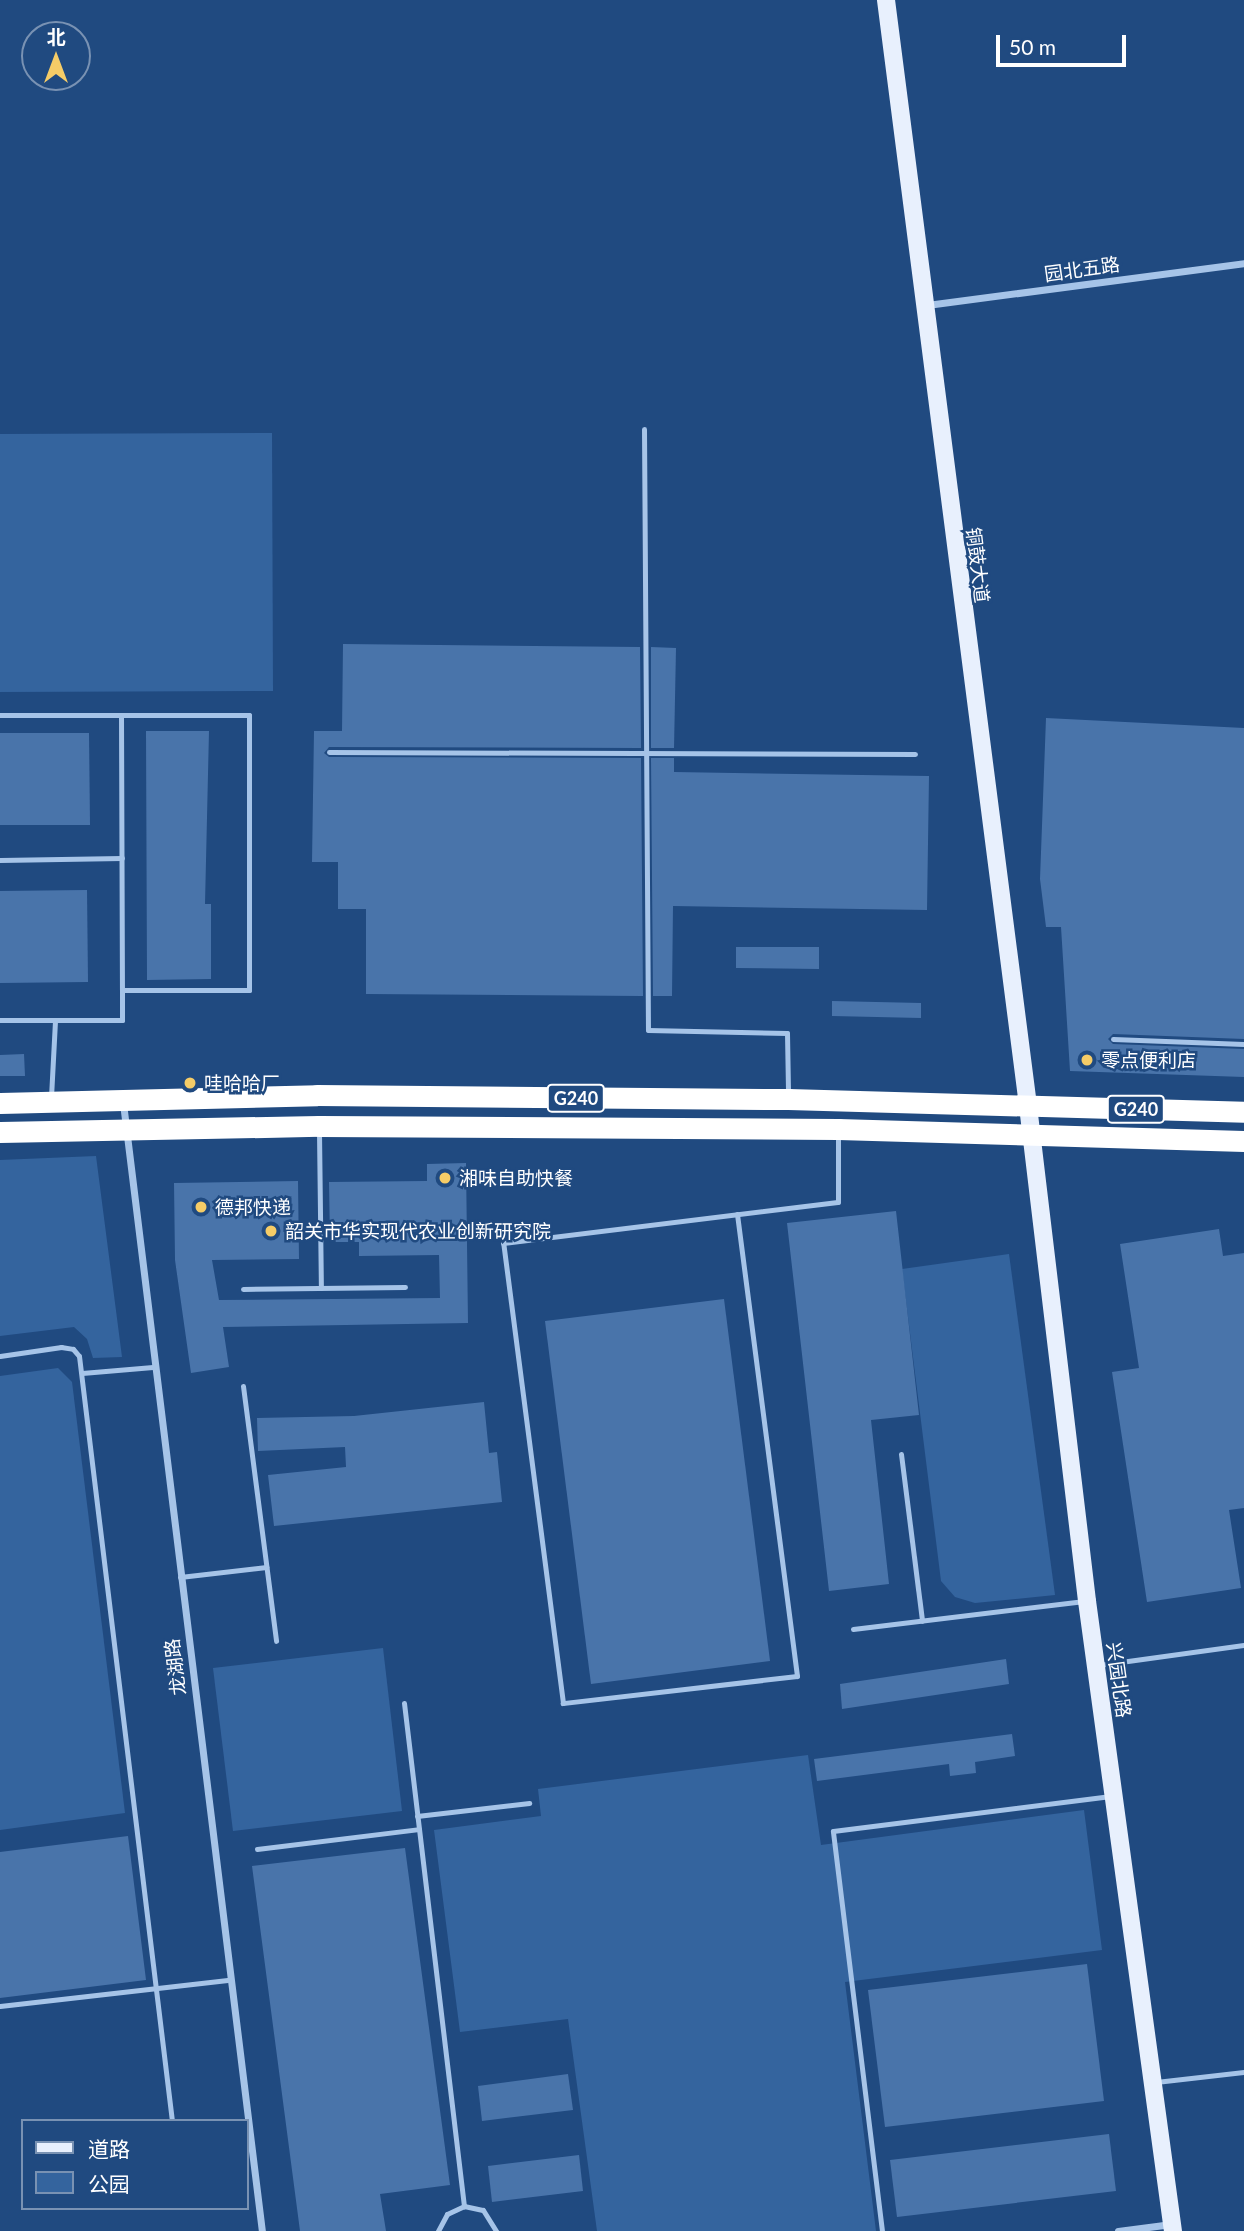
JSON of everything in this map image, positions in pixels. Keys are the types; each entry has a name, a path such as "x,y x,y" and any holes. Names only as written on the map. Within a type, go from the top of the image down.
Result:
{"highway":[{"name":"G240","path":"0,1103 123,1099 788,1099 1244,1112"},
{"name":"G240","path":"0,1132 319,1126 838,1129 1244,1141"}],"main road":[{"name":"铜鼓大道","path":"886,0 923,306 1032,1135"},
{"name":"兴园北路","path":"1032,1135 1087,1601 1172,2227"}],"street":[{"name":"园北五路","path":"923,306 1244,263"},
{"name":"龙湖路","path":"123,1099 153,1367 247,2119"},
{"name":"龙湖路","path":"248,2127 262,2231"},
{"path":"1118,2231 1172,2227"}],"lane":[{"path":"644,429 648,1030 787,1033 788,1099"},
{"path":"0,715 249,715 249,990 122,990"},
{"path":"0,1020 122,1020 121,715"},
{"path":"329,752 915,754"},
{"path":"0,860 121,858"},
{"path":"51,1101 55,1020"},
{"path":"1113,1039 1244,1044"},
{"path":"319,1126 321,1288"},
{"path":"737,1214 797,1676 563,1703 503,1243 737,1214 838,1202 838,1129"},
{"path":"243,1289 405,1287"},
{"path":"0,1356 68,1347 77,1352 82,1373 172,2119"},
{"path":"82,1373 153,1367"},
{"path":"243,1386 276,1641"},
{"path":"901,1454 922,1621"},
{"path":"180,1577 266,1567"},
{"path":"853,1629 1087,1601"},
{"path":"1096,1665 1244,1645"},
{"path":"404,1703 464,2206"},
{"path":"882,2231 833,1830 1114,1796"},
{"path":"418,1816 529,1802"},
{"path":"257,1849 419,1829"},
{"path":"0,2006 228,1979"},
{"path":"1153,2082 1244,2072"},
{"path":"438,2231 447,2214 464,2206 483,2210 496,2231"}],"green space":[{"path":"272,433 273,691 0,692 0,434"},
{"path":"96,1156 122,1357 93,1358 87,1339 74,1327 0,1336 0,1160"},
{"path":"1009,1254 1055,1595 975,1603 955,1597 941,1581 902,1269"},
{"path":"58,1368 72,1382 125,1813 0,1830 0,1376"},
{"path":"383,1648 402,1811 233,1831 213,1668"},
{"path":"808,1755 821,1845 1084,1810 1102,1950 845,1982 876,2231 597,2231 568,2019 460,2032 434,1830 541,1816 538,1789"}],"building":[{"path":"343,644 640,647 641,748 329,747 324,753 329,757 641,758 643,996 366,994 366,909 338,909 338,862 312,862 314,731 342,731"},
{"path":"651,647 676,648 674,748 651,748"},
{"path":"1046,718 1244,728 1244,1039 1113,1034 1108,1039 1113,1044 1244,1049 1244,1077 1070,1071 1061,927 1046,927 1040,879"},
{"path":"146,731 209,731 205,904 211,904 211,979 147,980"},
{"path":"0,733 89,733 90,825 0,825"},
{"path":"651,758 674,758 674,772 929,776 927,910 673,906 672,996 653,996"},
{"path":"87,890 88,982 0,983 0,891"},
{"path":"736,947 819,947 819,969 736,968"},
{"path":"832,1001 921,1003 921,1018 832,1016"},
{"path":"24,1054 25,1076 0,1076 0,1055"},
{"path":"466,1163 468,1323 223,1327 229,1367 191,1373 175,1260 174,1183 298,1181 299,1259 212,1260 219,1300 440,1298 439,1255 359,1256 359,1242 330,1242 329,1182 427,1181 427,1164"},
{"path":"896,1211 919,1415 871,1420 889,1584 829,1591 787,1223"},
{"path":"1219,1229 1223,1256 1244,1253 1244,1508 1229,1510 1241,1588 1147,1602 1112,1372 1139,1368 1120,1244"},
{"path":"724,1299 770,1661 591,1684 545,1321"},
{"path":"484,1402 489,1453 497,1452 502,1502 274,1526 268,1475 346,1467 345,1447 258,1451 257,1418 354,1416"},
{"path":"1006,1659 1009,1684 842,1709 840,1684"},
{"path":"1012,1734 1015,1756 975,1762 976,1773 950,1776 949,1764 817,1781 814,1759"},
{"path":"128,1836 146,1980 0,1998 0,1852"},
{"path":"405,1848 450,2185 380,2194 386,2231 300,2231 252,1866"},
{"path":"1087,1964 1104,2101 885,2127 868,1990"},
{"path":"568,2074 573,2110 482,2121 478,2086"},
{"path":"1109,2134 1116,2191 897,2217 890,2160"},
{"path":"579,2155 583,2191 492,2202 488,2166"}],"place":[{"name":"零点便利店","path":"1087,1060"},
{"name":"哇哈哈厂","path":"190,1083"},
{"name":"湘味自助快餐","path":"445,1178"},
{"name":"德邦快递","path":"201,1207"},
{"name":"韶关市华实现代农业创新研究院","path":"271,1231"}]}
